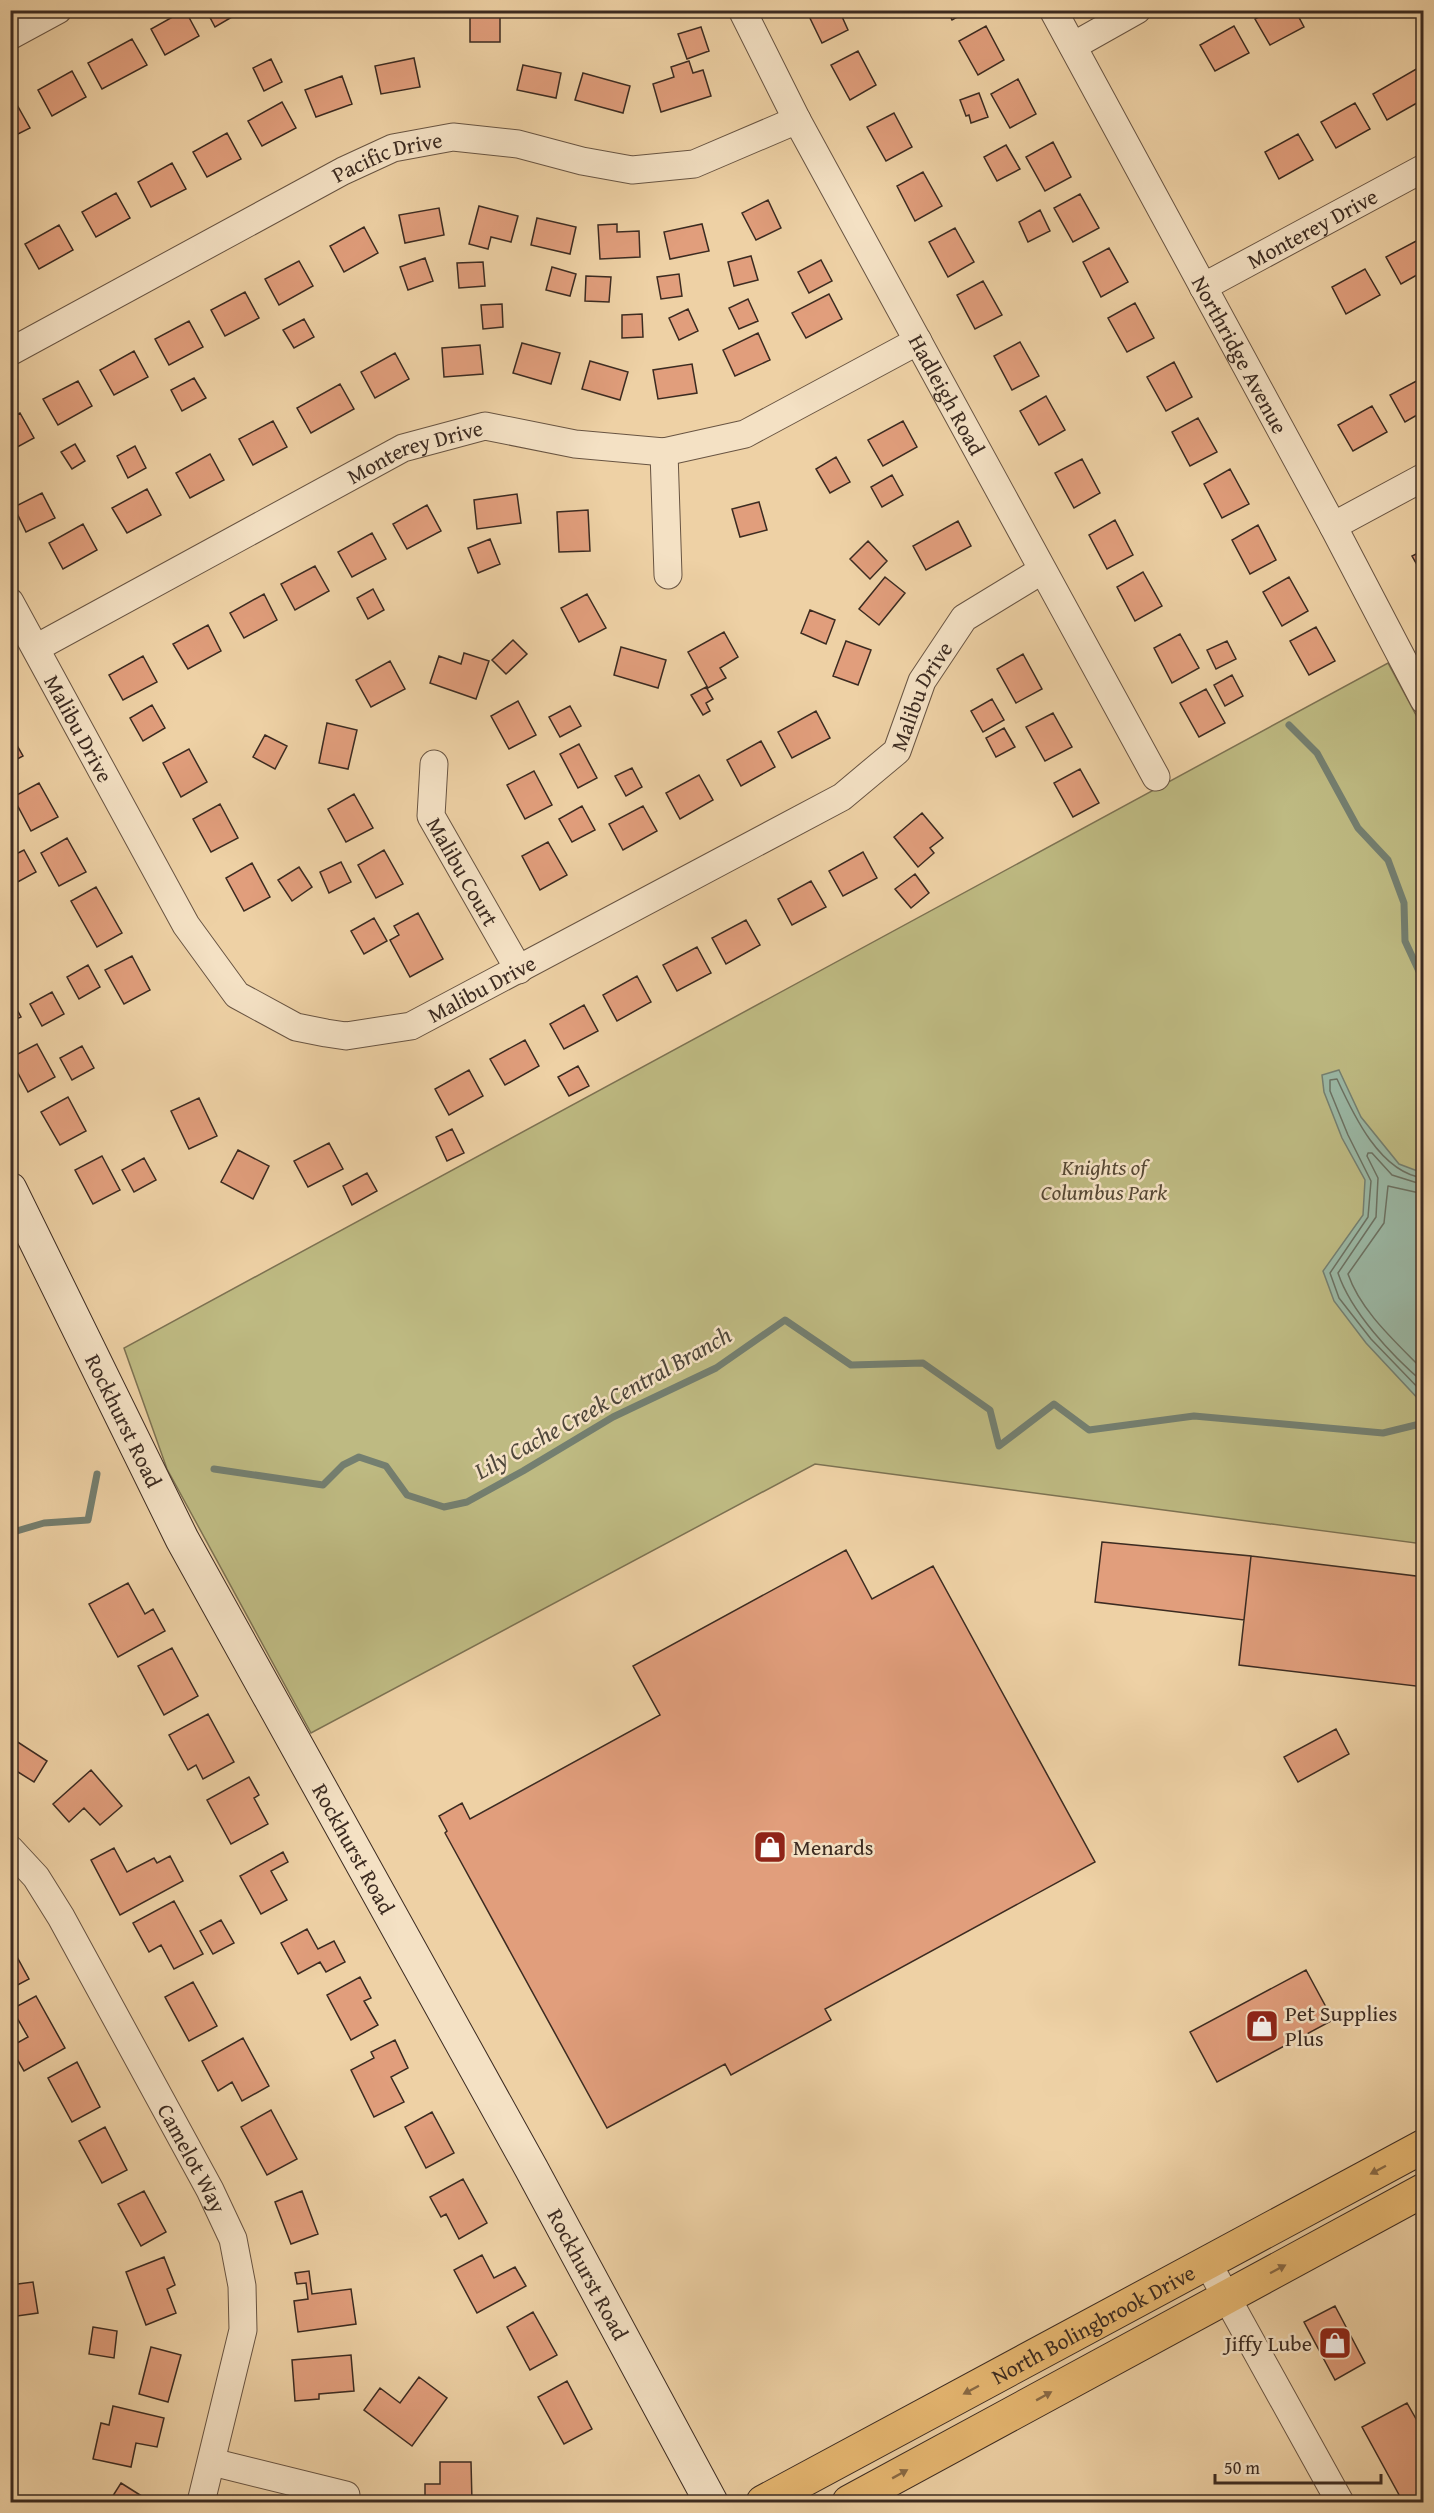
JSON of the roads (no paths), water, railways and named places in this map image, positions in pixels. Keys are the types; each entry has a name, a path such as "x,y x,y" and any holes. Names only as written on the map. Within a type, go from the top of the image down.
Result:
{"main road":[{"name":"North Bolingbrook Drive","path":"763,2502 1424,2146"},
{"name":"North Bolingbrook Drive","path":"849,2502 1424,2190"}],"street":[{"path":"10,36 58,10"},
{"name":"Hadleigh Road","path":"742,10 797,120 1041,571 1156,777"},
{"name":"Northridge Avenue","path":"1053,10 1333,526 1424,700"},
{"path":"1073,46 1137,10"},
{"name":"Pacific Drive","path":"10,352 343,171 393,148 453,137 518,144 582,161 632,170 694,164 797,120"},
{"name":"Monterey Drive","path":"1203,287 1424,168"},
{"name":"Monterey Drive","path":"36,648 403,448 485,426 575,444 664,453 746,434 918,341"},
{"path":"664,453 668,575"},
{"path":"1333,526 1424,477"},
{"name":"Malibu Drive","path":"10,602 186,925 237,995 297,1027 346,1036 411,1026 842,797 897,751 922,681 964,618 1041,571"},
{"name":"Malibu Court","path":"434,764 431,816 519,970"},
{"name":"Rockhurst Road","path":"15,1208 182,1539 531,2168 711,2502"},
{"name":"Camelot Way","path":"10,1850 36,1877 61,1917 210,2190 233,2239 242,2286 243,2330 201,2502"},
{"path":"1207,2262 1340,2502"},
{"path":"212,2462 346,2495"}],"water":[{"path":"1339,1070 1361,1117 1399,1164 1423,1173 1423,1404 1366,1343 1334,1301 1323,1271 1363,1215 1365,1180 1342,1138 1324,1092 1322,1075"}],"waterway":[{"path":"1289,725 1317,753 1358,828 1388,860 1404,903 1405,941 1424,982"},
{"name":"Lily Cache Creek Central Branch","path":"214,1469 323,1485 343,1465 359,1457 386,1466 407,1495 444,1507 467,1502 613,1417 716,1368 785,1320 851,1365 923,1363 990,1410 999,1446 1054,1404 1089,1430 1194,1416 1383,1433 1424,1423"},
{"name":"Lily Cache Creek Central Branch","path":"10,1533 44,1523 88,1520 97,1474"}],"place":[{"name":"Menards","path":"770,1847"},
{"name":"Pet Supplies Plus","path":"1262,2026"},
{"name":"Jiffy Lube","path":"1335,2343"}],"park label":[{"name":"Knights of Columbus Park","path":"1104,1180"}]}
